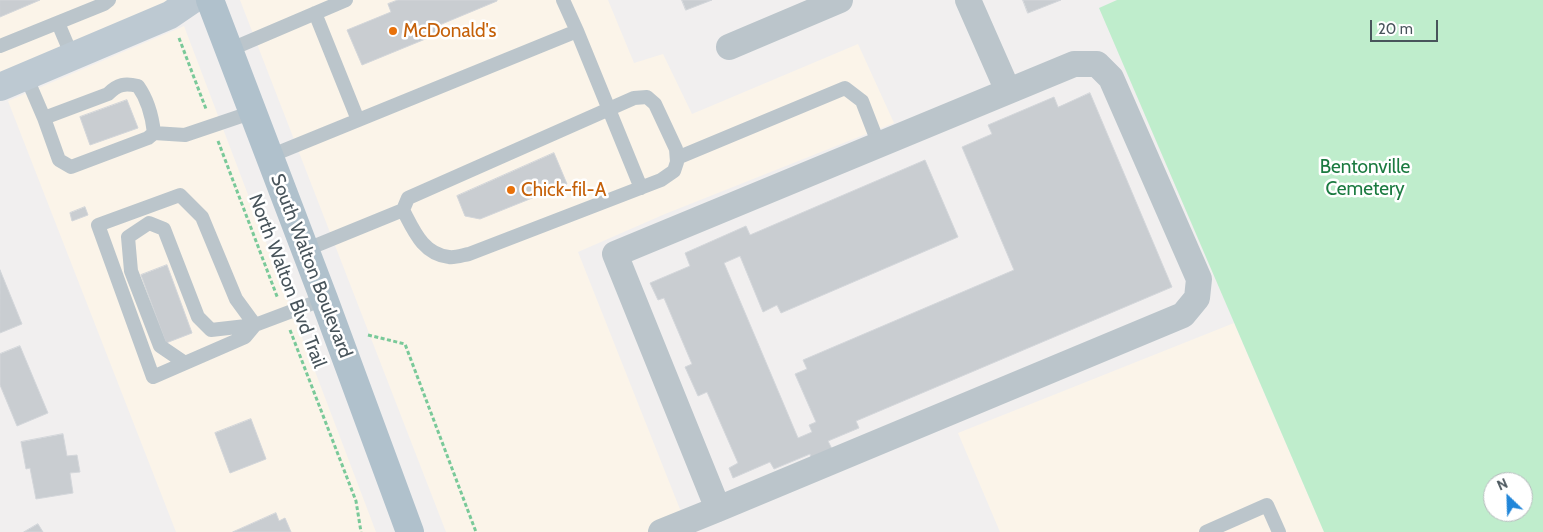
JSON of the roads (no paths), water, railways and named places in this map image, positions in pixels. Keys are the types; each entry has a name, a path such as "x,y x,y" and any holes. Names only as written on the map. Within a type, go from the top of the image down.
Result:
{"main road":[{"name":"South Walton Boulevard","path":"210,0 410,532"}],"street":[{"path":"0,87 170,15 192,0"},
{"path":"729,47 840,0"},
{"path":"968,0 1008,91"},
{"path":"661,532 718,509 1183,315 1197,298 1199,279 1111,78 1097,64 1074,64 615,254 718,509"}],"lane":[{"path":"0,46 104,4 109,0"},
{"path":"229,50 346,0"},
{"path":"564,0 641,188"},
{"path":"315,13 358,120"},
{"path":"58,23 72,56"},
{"path":"270,156 577,31"},
{"path":"26,76 59,160 71,167 148,138 154,133 185,135 253,112"},
{"path":"44,118 108,94 116,86 127,84 138,86 144,95 153,117 154,133"},
{"path":"677,158 845,88 862,101 879,144"},
{"path":"647,97 655,104 676,149 677,158 674,171 661,180 469,254 450,257 433,252 418,239 404,210 408,198 415,194 634,98 647,97"},
{"path":"180,195 202,217 236,299 255,325 245,337 153,376 98,225 180,195"},
{"path":"305,250 404,210"},
{"path":"185,363 160,346 131,271 128,237 149,223 164,229 198,317 211,330 255,325 324,300"},
{"path":"1206,532 1267,506 1279,532"}],"place":[{"name":"McDonald's","path":"393,31"},
{"name":"Chick-fil-A","path":"511,190"}],"park label":[{"name":"Bentonville Cemetery","path":"1365,178"}]}
